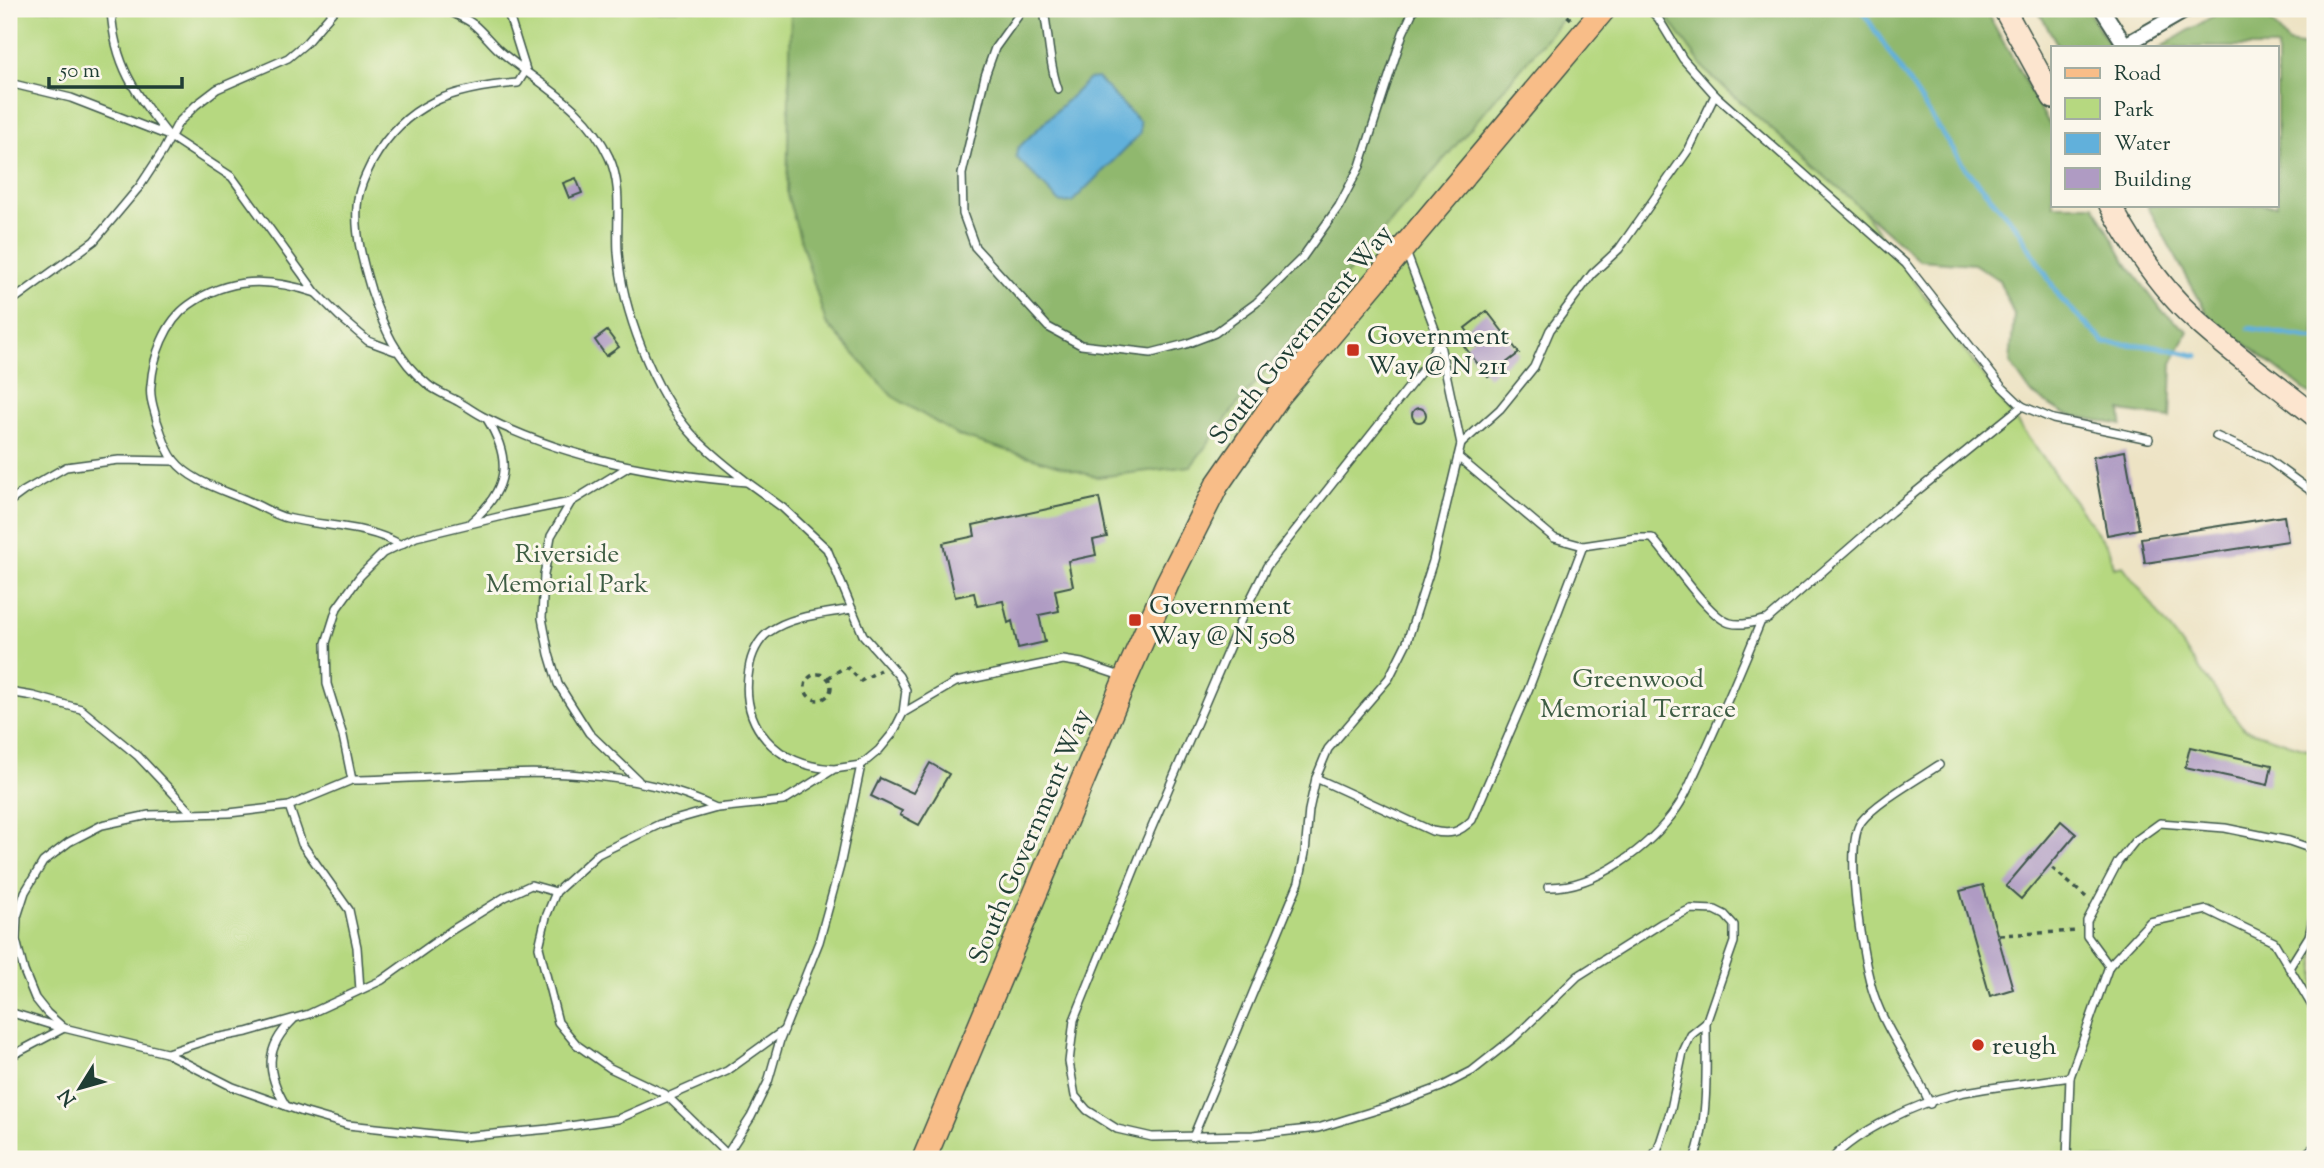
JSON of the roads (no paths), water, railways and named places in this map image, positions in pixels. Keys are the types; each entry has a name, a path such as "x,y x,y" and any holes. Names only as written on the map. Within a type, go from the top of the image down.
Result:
{"main road":[{"name":"South Government Way","path":"924,1159 1126,677 1167,584 1217,485 1278,397 1604,9"}],"street":[{"path":"2004,9 2051,94"},
{"path":"2102,9 2126,45 2188,9"},
{"path":"2111,206 2130,240 2164,286 2196,321 2315,416"}],"lane":[{"path":"111,9 113,31 123,71 145,106 169,136"},
{"path":"9,303 94,241 139,186 178,123 217,89 288,58 306,43 335,9"},
{"path":"445,9 473,24 500,51 563,97 589,127 609,157 615,176 618,255 631,319 659,387 690,433 747,482 783,508 827,549 863,635 900,676 906,690 903,713 893,733 879,750 861,765 834,769 816,768 794,761 774,748 758,730 748,708 746,683 751,655 767,633 785,623 852,609"},
{"path":"507,9 526,70 518,83 478,86 428,103 396,128 380,148 363,180 357,206 359,241 382,325 396,351 427,385 486,418 546,442 628,467 665,474 747,482"},
{"path":"1023,9 995,48 985,76 962,174 963,214 975,247 1048,327 1082,345 1151,353 1215,333 1256,303 1302,258 1339,206 1360,166 1403,33 1414,9"},
{"path":"1038,9 1044,11 1051,46 1052,73 1058,89"},
{"path":"1649,9 1658,18 1683,60 1715,94 1906,264 2001,386 2022,406 2053,419 2149,439"},
{"path":"9,83 71,98 169,136 232,177 316,293 368,341 396,351"},
{"path":"1461,444 1500,409 1534,367 1550,330 1592,274 1619,249 1689,149 1715,94"},
{"path":"1193,1137 1299,882 1309,810 1316,778 1328,749 1389,678 1407,642 1433,561 1458,457 1461,444 1439,340 1404,248"},
{"path":"316,293 287,284 234,284 210,291 185,307 164,334 152,369 150,396 164,442 174,461 201,481 286,518 389,537 401,545"},
{"path":"1439,340 1424,368 1267,566 1246,608 1143,848 1074,1020 1069,1062 1075,1096 1087,1110 1116,1129 1152,1137 1253,1135 1318,1128 1390,1107 1441,1087 1472,1071 1515,1037 1578,976 1662,923 1691,909 1715,910 1725,915 1734,925 1734,942 1706,1023 1701,1143 1694,1159"},
{"path":"1458,457 1554,538 1583,546 1651,538 1669,557 1708,610 1729,623 1752,624 1768,619 1797,596 1891,512 2022,406"},
{"path":"468,524 487,508 497,494 502,475 502,454 495,433 486,418"},
{"path":"2216,436 2267,459 2315,494"},
{"path":"9,502 66,467 119,460 174,461"},
{"path":"352,780 343,736 327,684 326,643 337,608 360,576 383,553 416,537 570,502 628,467"},
{"path":"570,502 551,536 544,575 541,618 558,684 589,733 638,780"},
{"path":"1316,778 1432,831 1449,835 1463,829 1472,820 1529,688 1583,546"},
{"path":"1548,887 1563,887 1587,881 1611,869 1646,841 1678,807 1728,702 1760,621"},
{"path":"903,713 956,682 1063,660 1126,677"},
{"path":"9,692 81,709 138,756 192,813"},
{"path":"834,769 783,801 717,808 660,824 598,854 556,891 545,916 539,947 558,1022 577,1045 610,1068 669,1098 728,1158 768,1082 784,1030 819,942 840,866 861,765"},
{"path":"1930,1104 1888,1028 1873,994 1862,946 1853,857 1860,823 1882,804 1939,765"},
{"path":"64,1028 35,998 16,940 17,917 31,882 43,862 69,842 102,825 149,815 229,813 289,806 352,780 485,773 638,780 688,794 717,808"},
{"path":"289,806 302,844 349,910 360,990"},
{"path":"2109,966 2087,936 2087,921 2118,862 2135,841 2160,823 2225,828 2289,841 2315,851"},
{"path":"166,1053 294,1018 382,980 452,930 505,897 531,885 556,891"},
{"path":"2067,1159 2070,1077 2109,966 2150,922 2207,910 2274,942 2315,1011"},
{"path":"2289,968 2309,936 2315,910"},
{"path":"9,1012 166,1053 233,1087 348,1125 462,1137 550,1129 618,1119 727,1071 784,1030"},
{"path":"287,1106 275,1088 271,1057 282,1030 294,1018"},
{"path":"1650,1159 1658,1149 1671,1109 1683,1052 1691,1034 1706,1023"},
{"path":"9,1057 64,1028"},
{"path":"1832,1159 1865,1132 1900,1115 1955,1095 2070,1077"},
{"path":"2300,1159 2315,1146"}],"water":[{"path":"1097,78 1140,122 1140,134 1072,202 1061,203 1016,157 1017,149 1089,79"}],"waterway":[{"path":"1861,9 1963,165 2017,228 2061,299 2105,343 2155,346 2198,356"},
{"path":"2249,328 2315,339"}],"place":[{"name":"Government Way @ N 211","path":"1353,350"},
{"name":"Government Way @ N 508","path":"1135,620"},
{"name":"reugh","path":"1978,1045"}],"park label":[{"name":"Riverside Memorial Park","path":"567,568"},
{"name":"Greenwood Memorial Terrace","path":"1638,693"}]}
